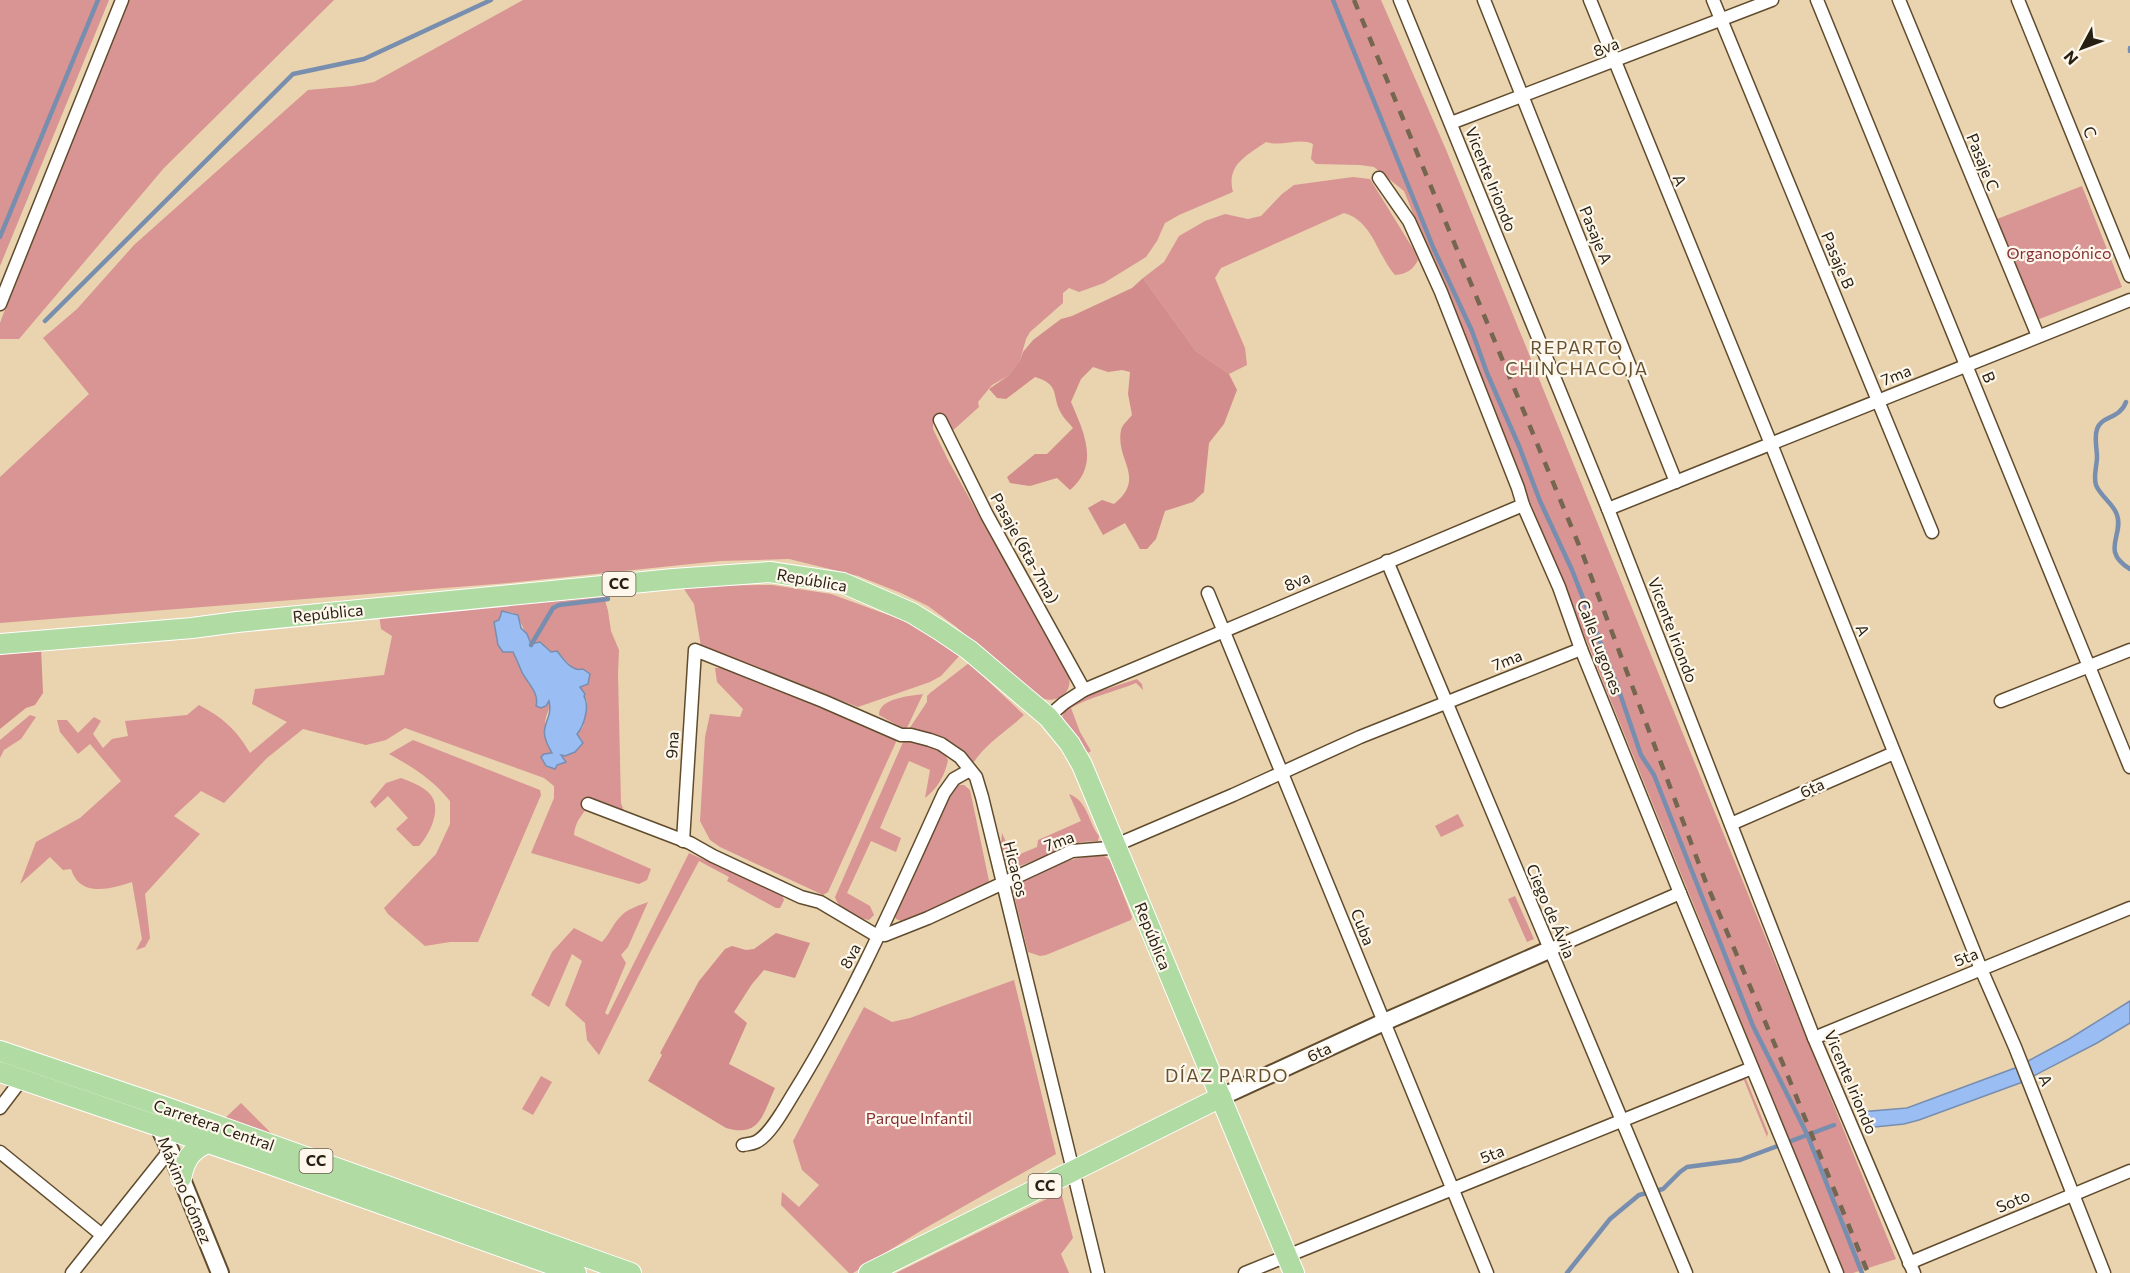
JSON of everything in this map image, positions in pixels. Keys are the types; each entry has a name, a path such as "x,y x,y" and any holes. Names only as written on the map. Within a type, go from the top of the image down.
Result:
{"main road":[{"name":"República","path":"0,644 192,628 672,579 770,572 843,582 912,613 969,650 1048,717 1070,744 1082,765 1291,1264"},
{"name":"Carretera Central","path":"0,1051 161,1116 207,1143 576,1273"},
{"name":"Carretera Central","path":"0,1072 161,1116 631,1273"},
{"name":"6ta","path":"869,1273 1221,1097"},
{"path":"181,1178 184,1163 190,1154 207,1143"}],"street":[{"path":"0,304 122,0"},
{"name":"Vicente Iriondo","path":"1400,0 1608,509 1814,1038 1912,1268"},
{"name":"Pasaje A","path":"1484,0 1676,482"},
{"name":"A","path":"1590,0 1981,969 2015,1047 2104,1273"},
{"name":"Pasaje B","path":"1713,0 1932,532"},
{"name":"8va","path":"1451,123 1772,0"},
{"name":"B","path":"1817,0 2130,767"},
{"name":"Pasaje C","path":"1899,0 2038,336"},
{"name":"C","path":"2018,0 2130,276"},
{"name":"Calle Lugones","path":"1380,178 1410,221 1441,292 1523,505 1559,587 1581,649 1837,1273"},
{"name":"7ma","path":"1608,509 2130,300"},
{"name":"Pasaje (6ta-7ma)","path":"940,420 987,515 1084,690"},
{"name":"8va","path":"1048,717 1084,690 1523,505"},
{"name":"Ciego de Ávila","path":"1387,561 1686,1273"},
{"name":"Cuba","path":"1208,593 1487,1273"},
{"name":"7ma","path":"879,935 892,933 928,918 1072,851 1103,850 1360,737 1581,649"},
{"name":"Hicacos","path":"695,650 901,735 911,735 941,744 960,757 976,777 1098,1273"},
{"name":"9na","path":"683,841 695,650"},
{"path":"2001,701 2130,650"},
{"name":"6ta","path":"1731,824 1894,753"},
{"name":"8va","path":"743,1145 756,1143 778,1118 807,1071 879,935 944,793 954,779 970,770"},
{"path":"588,804 683,841 801,897 820,902 879,935"},
{"name":"6ta","path":"1221,1097 1384,1022 1680,893"},
{"name":"5ta","path":"1814,1038 2130,908"},
{"path":"0,1108 35,1064"},
{"name":"5ta","path":"1245,1273 1291,1264 1452,1188 1752,1068"},
{"name":"Máximo Gómez","path":"161,1116 170,1150 220,1273"},
{"path":"72,1273 170,1150"},
{"path":"0,1152 102,1235"},
{"name":"Soto","path":"1912,1268 2073,1194 2130,1171"}],"green space":[{"path":"0,0 109,0 0,266"},
{"path":"119,0 334,0 164,168 19,339 0,339 0,323"},
{"path":"523,0 1381,0 1447,152 1896,1259 1853,1273 1843,1273 1404,191 1374,167 1316,164 1311,159 1313,144 1308,142 1266,142 1251,152 1235,168 1232,175 1233,192 1165,223 1146,257 1104,283 1079,292 1069,288 1063,293 1063,303 1030,332 1020,360 1008,376 992,385 978,402 979,407 950,433 945,417 941,413 933,419 933,429 948,460 1069,677 1068,689 1056,699 1039,697 928,606 858,576 789,559 720,561 508,583 0,623 0,477 89,394 43,338 77,309 134,245 308,90 374,82"},
{"path":"1353,177 1370,179 1415,252 1418,260 1414,266 1406,272 1395,275 1362,223 1344,213 1221,268 1215,278 1245,348 1247,365 1229,374 1196,351 1143,278 1164,262 1179,236 1205,221 1225,214 1248,219 1261,216 1294,185"},
{"name":"Organopónico","path":"2082,186 2122,287 2037,320 1997,219"},
{"path":"772,585 831,594 902,620 962,653 941,676 930,682 858,707 701,647 694,604 682,586"},
{"path":"603,593 611,631 619,650 621,803 625,814 596,802 583,800 582,803 588,807 577,823 574,835 651,869 647,880 639,884 531,853 554,798 554,786 544,778 405,728 386,740 366,745 303,729 267,758 224,803 201,791 174,816 200,834 145,894 150,938 145,947 136,950 142,939 132,882 105,889 88,888 75,878 71,869 63,870 50,857 20,884 36,842 80,818 121,781 90,744 78,754 60,732 57,720 67,720 78,733 94,717 101,721 93,734 103,748 112,739 128,736 125,721 187,715 199,705 228,725 240,737 250,753 287,722 252,704 255,689 384,675 392,636 381,629 379,614","holes":["502,611 514,613 531,645 540,642 551,652 557,651 572,667 578,670 580,686 587,701 583,727 577,734 582,740 581,746 569,755 561,754 565,761 557,765 546,766 543,761 547,753 553,753 545,732 549,700 536,706 534,692 515,655 498,645 494,623 499,620"]},
{"path":"969,663 1024,715 989,744 972,765 909,729 927,702 927,696"},
{"path":"729,667 742,670 895,738 896,742 828,892 823,895 720,847 710,840 700,821 705,737 710,714 740,717 743,709 717,682 715,668"},
{"path":"1137,679 1142,684 1143,690 1136,683 1071,708 1080,732 1091,751 1088,753 1061,720 1065,710 1079,698"},
{"path":"923,694 906,730 879,715 880,709 889,701"},
{"path":"30,715 36,717 21,739 4,750 0,758 0,740"},
{"path":"910,738 942,750 948,760 947,766 937,786 925,798 930,770 909,761 880,828 901,838 896,852 871,841 847,893 870,906 874,915 869,920 864,919 844,909 835,897 904,740"},
{"path":"413,740 540,790 541,795 478,942 450,942 425,946 384,908 436,854 450,824 450,801 422,774 389,754"},
{"path":"401,778 417,784 434,800 433,822 419,846 413,846 396,829 408,818 388,796 375,808 370,802 386,783"},
{"path":"956,785 964,785 970,790 989,881 974,893 901,921 896,919 894,914 950,792"},
{"path":"1069,794 1084,807 1099,836 1098,841 1081,842 1008,869 1001,843 1002,833 1013,857 1037,847 1038,840 1081,821"},
{"path":"1458,814 1464,826 1441,837 1435,826"},
{"path":"689,853 782,895 784,900 780,908 776,908 727,881 729,877 699,861 599,1055 587,1040 585,1023 565,1005 582,961 572,954 549,1007 531,995 552,952 574,928 602,942 622,915 648,902 628,947 621,955 626,963 605,1013 608,1015"},
{"path":"1103,855 1110,860 1132,917 1131,920 1046,955 1040,956 1028,952 1013,891 1031,876 1054,865"},
{"path":"1515,896 1534,939 1527,942 1508,899"},
{"name":"Parque Infantil","path":"1014,980 1056,1154 922,1230 853,1273 849,1273 781,1205 782,1192 799,1207 819,1185 802,1170 793,1141 864,1007 892,1022 910,1018"},
{"path":"541,1076 552,1082 533,1115 522,1109"},
{"path":"1743,1077 1746,1079 1768,1133 1767,1137 1744,1080 1707,1093 1706,1090"},
{"path":"241,1103 273,1135 223,1120"},
{"path":"1061,1192 1073,1238 1061,1254 1069,1273 896,1273"}],"shaded area":[{"path":"1143,278 1196,351 1229,374 1237,390 1224,424 1209,443 1204,492 1193,502 1165,511 1156,539 1147,549 1140,549 1125,523 1103,535 1088,508 1102,500 1114,504 1124,494 1128,485 1128,468 1120,441 1122,428 1132,415 1128,394 1130,372 1122,370 1108,372 1093,367 1081,379 1071,402 1081,425 1087,448 1087,459 1085,470 1070,490 1057,478 1030,486 1010,483 1007,477 1035,454 1047,454 1073,428 1061,413 1049,383 1035,377 1006,399 997,398 989,389 1008,376 1033,340 1061,319 1132,288"},
{"path":"41,647 43,693 35,705 26,708 0,729 0,654"},
{"path":"776,933 810,943 795,978 764,970 752,984 734,1012 747,1023 729,1064 775,1088 763,1115 753,1127 746,1130 726,1128 648,1081 662,1055 660,1053 699,981 725,949 732,946 746,950 754,949"}],"water":[{"path":"502,611 518,615 521,628 527,634 531,644 540,642 551,652 557,651 575,669 583,669 590,674 588,684 580,687 585,694 586,710 584,721 577,734 583,743 575,752 565,756 561,755 566,762 557,765 555,769 546,766 541,757 552,753 544,729 549,715 549,701 541,708 536,706 534,691 513,652 503,652 498,645 494,622 499,620"},
{"path":"2130,1001 2130,1023 2020,1083 1919,1120 1865,1128 1860,1112 1907,1108 2015,1068 2069,1039"}],"waterway":[{"path":"0,237 98,0"},
{"path":"45,321 293,74 364,59 491,0"},
{"path":"1333,0 1433,247 1472,331 1540,501 1572,570 1617,685 1641,755 1654,775 1753,1026 1807,1134 1862,1273"},
{"path":"2126,402 2120,412 2102,422 2097,429 2095,478 2098,489 2117,515 2116,556 2130,569"},
{"path":"531,645 553,608 559,605 608,599"},
{"path":"1567,1273 1610,1219 1639,1195 1663,1189 1687,1167 1740,1160 1834,1125"}],"railway":[{"path":"1354,0 1583,555 1705,880 1868,1273"}],"district":[{"name":"REPARTO CHINCHACOJA","path":"1577,358"},
{"name":"DÍAZ PARDO","path":"1227,1076"}]}
